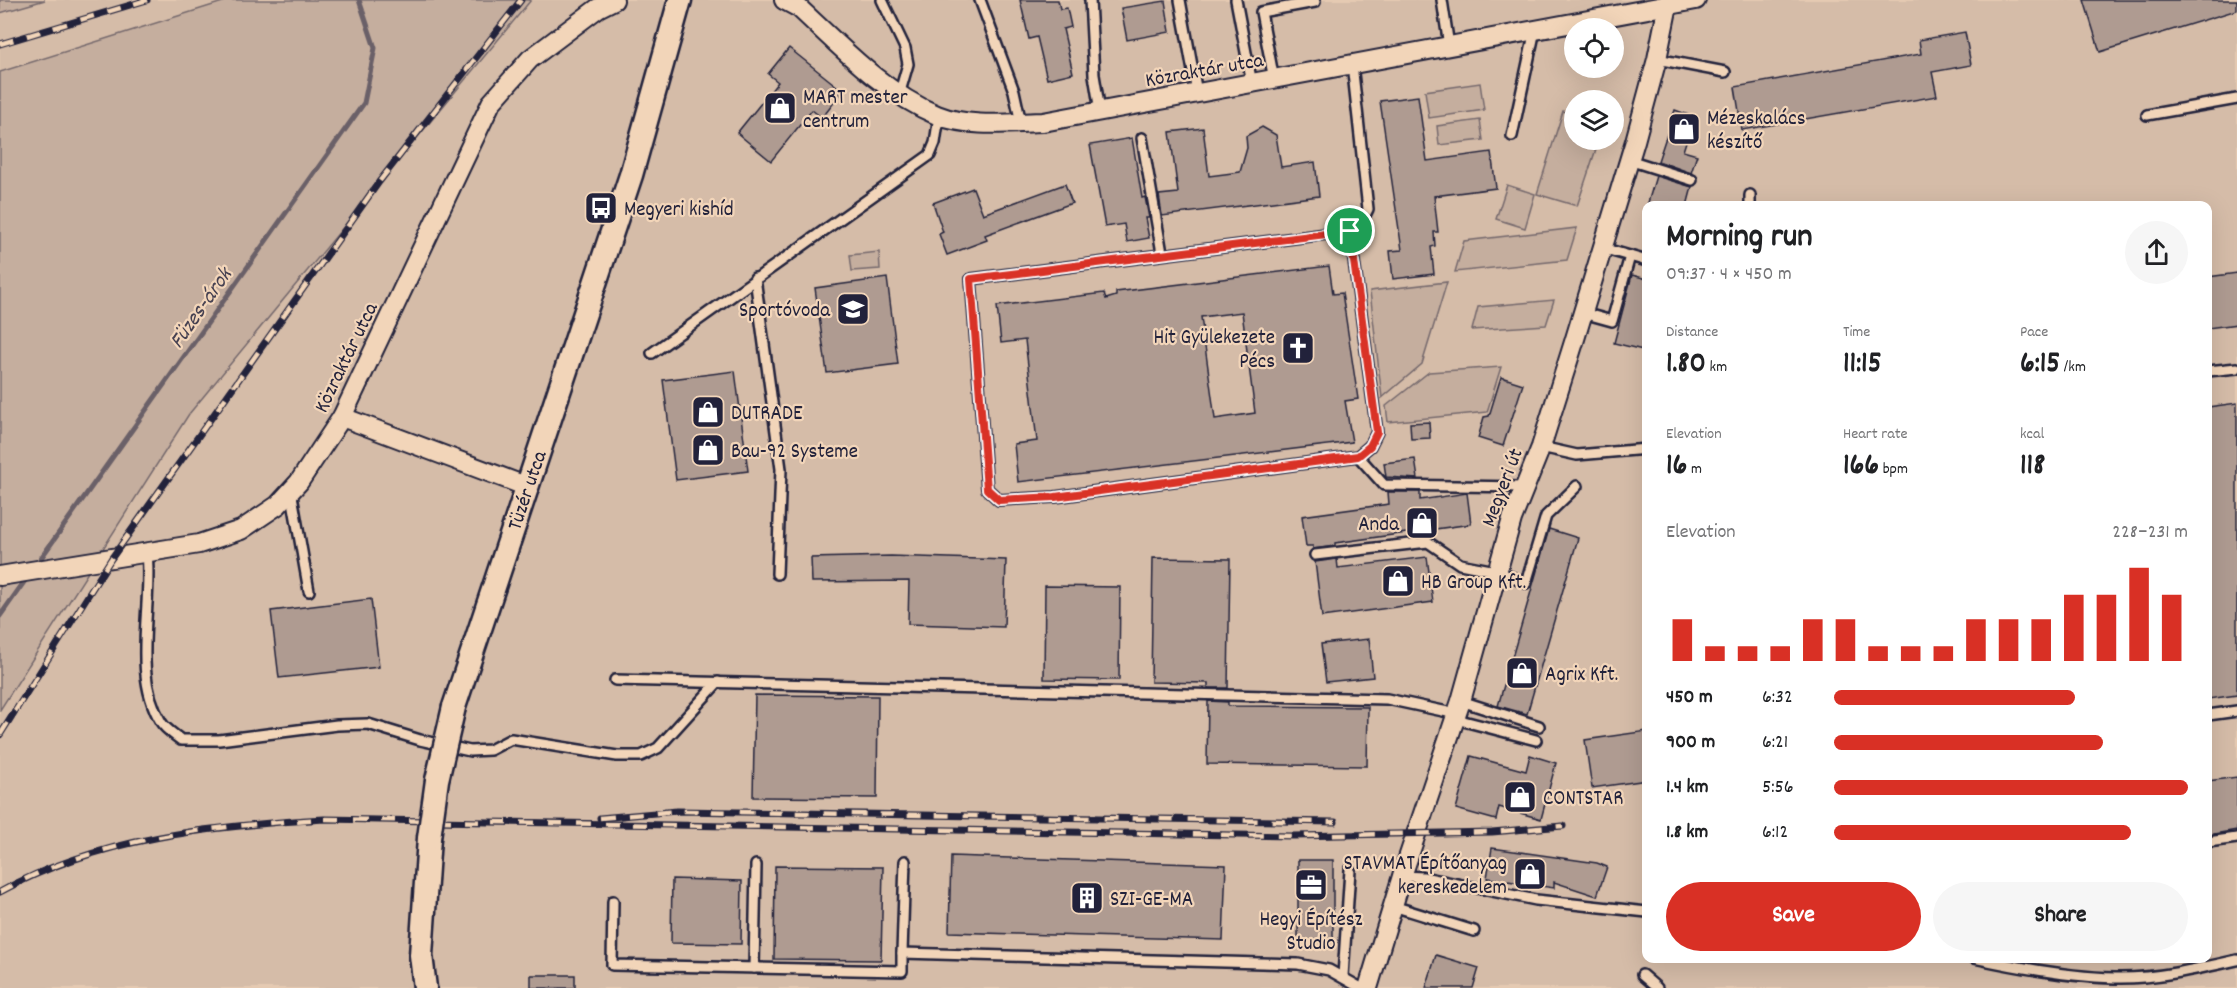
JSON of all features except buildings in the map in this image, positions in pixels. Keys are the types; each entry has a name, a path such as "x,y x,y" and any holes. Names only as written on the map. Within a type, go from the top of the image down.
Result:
{"street":[{"name":"Közraktár utca","path":"6,575 198,544 241,530 278,505 342,417 491,103 530,59 598,8 615,0"},
{"name":"Tüzér utca","path":"425,988 421,955 429,838 437,780 454,707 632,175 668,51 680,0"},
{"name":"Közraktár utca","path":"784,0 799,8 899,95 939,116 983,124 1042,122 1274,80 1669,3 1696,0"},
{"name":"Megyeri út","path":"1368,988 1402,876 1458,711 1496,571 1524,487 1541,447 1583,313 1629,160 1657,58 1669,3"},
{"path":"342,417 528,487"}],"lane":[{"path":"882,0 905,48 908,64 899,95"},
{"path":"980,0 1014,91 1021,123"},
{"path":"1090,0 1094,75 1100,111"},
{"path":"1180,0 1197,93"},
{"path":"1236,0 1252,84"},
{"path":"1442,0 1449,46"},
{"path":"1274,80 1262,12 1315,2"},
{"path":"1512,136 1535,30"},
{"path":"1657,58 1725,72"},
{"path":"1350,231 1377,432 1370,446 1358,456 1055,497 999,500 987,489 971,279 1350,231 1360,225 1368,209 1352,64"},
{"path":"1344,94 1355,92"},
{"path":"2147,115 2237,99"},
{"path":"652,353 930,155 935,143 939,116"},
{"path":"1142,138 1162,254"},
{"path":"1629,160 1692,180"},
{"path":"1750,195 1750,201"},
{"path":"1602,248 1642,260"},
{"path":"1583,313 1612,321 1630,256"},
{"path":"755,278 781,470 777,574"},
{"path":"2212,371 2237,368"},
{"path":"1541,447 1577,455 1642,449"},
{"path":"1358,456 1384,485 1524,487"},
{"path":"1315,555 1428,542 1460,564 1496,571 1526,583 1546,516 1577,486"},
{"path":"291,490 309,591"},
{"path":"147,553 150,580 146,686 161,723 181,741 219,741 336,724 368,724 420,741 470,752 490,750 511,739 617,756 641,756 658,748 718,682"},
{"path":"615,680 1386,699 1539,726"},
{"path":"1458,711 1536,741"},
{"path":"2212,715 2237,711"},
{"path":"2212,841 2237,838"},
{"path":"613,901 612,965 902,971 905,861"},
{"path":"754,968 756,865"},
{"path":"1343,976 1350,870"},
{"path":"1402,876 1536,900 1642,911"},
{"path":"1393,906 1474,931"},
{"path":"903,953 1298,964 1329,970 1362,988"},
{"path":"1995,963 2021,969 2116,978 2191,970 2235,961 2237,972"},
{"path":"1642,975 1657,988"}],"shaded area":[{"path":"0,0 45,0 0,13"},
{"path":"45,0 229,0 0,72 0,13"},
{"path":"229,0 531,0 189,414 0,710 0,72"},
{"path":"531,0 2237,0 2237,988 0,988 0,710 189,414"},
{"path":"1480,83 1484,110 1429,118 1425,91"},
{"path":"1563,111 1564,150 1596,150 1577,206 1537,194"},
{"path":"1480,120 1483,140 1439,145 1437,126"},
{"path":"1507,185 1535,194 1525,228 1496,219"},
{"path":"1577,228 1567,260 1455,272 1464,241"},
{"path":"879,252 880,269 852,271 850,255"},
{"path":"1447,282 1422,364 1382,398 1370,291"},
{"path":"1554,300 1546,325 1472,330 1478,307"},
{"path":"1501,367 1487,412 1388,422 1386,406 1429,372"}],"waterway":[{"name":"Füzes-árok","path":"36,565 364,103 375,48 359,0"},
{"name":"Füzes-árok","path":"0,616 29,575"}],"railway":[{"path":"0,44 147,0"},
{"path":"0,735 111,559 379,182 521,0"},
{"path":"600,818 677,811 1335,822"},
{"path":"0,892 38,873 77,858 158,837 240,826 324,819 1294,836 1492,832 1563,826"}],"place":[{"name":"MART mester centrum","path":"780,108"},
{"name":"Mézeskalács készítő","path":"1684,129"},
{"name":"Megyeri kishíd","path":"601,208"},
{"name":"Sportóvoda","path":"853,309"},
{"name":"Hit Gyülekezete Pécs","path":"1298,348"},
{"name":"DUTRADE","path":"708,412"},
{"name":"Bau-92 Systeme","path":"708,450"},
{"name":"Anda","path":"1422,523"},
{"name":"HB Group Kft.","path":"1398,581"},
{"name":"Agrix Kft.","path":"1522,673"},
{"name":"CONTSTAR","path":"1520,797"},
{"name":"STAVMAT Építőanyag kereskedelem","path":"1530,874"},
{"name":"Hegyi Építész Studio","path":"1311,885"},
{"name":"SZI-GE-MA","path":"1087,898"}],"route":[{"path":"1350,231 1377,432 1370,446 1358,456 1055,497 999,500 987,489 971,279 1350,231"}]}
